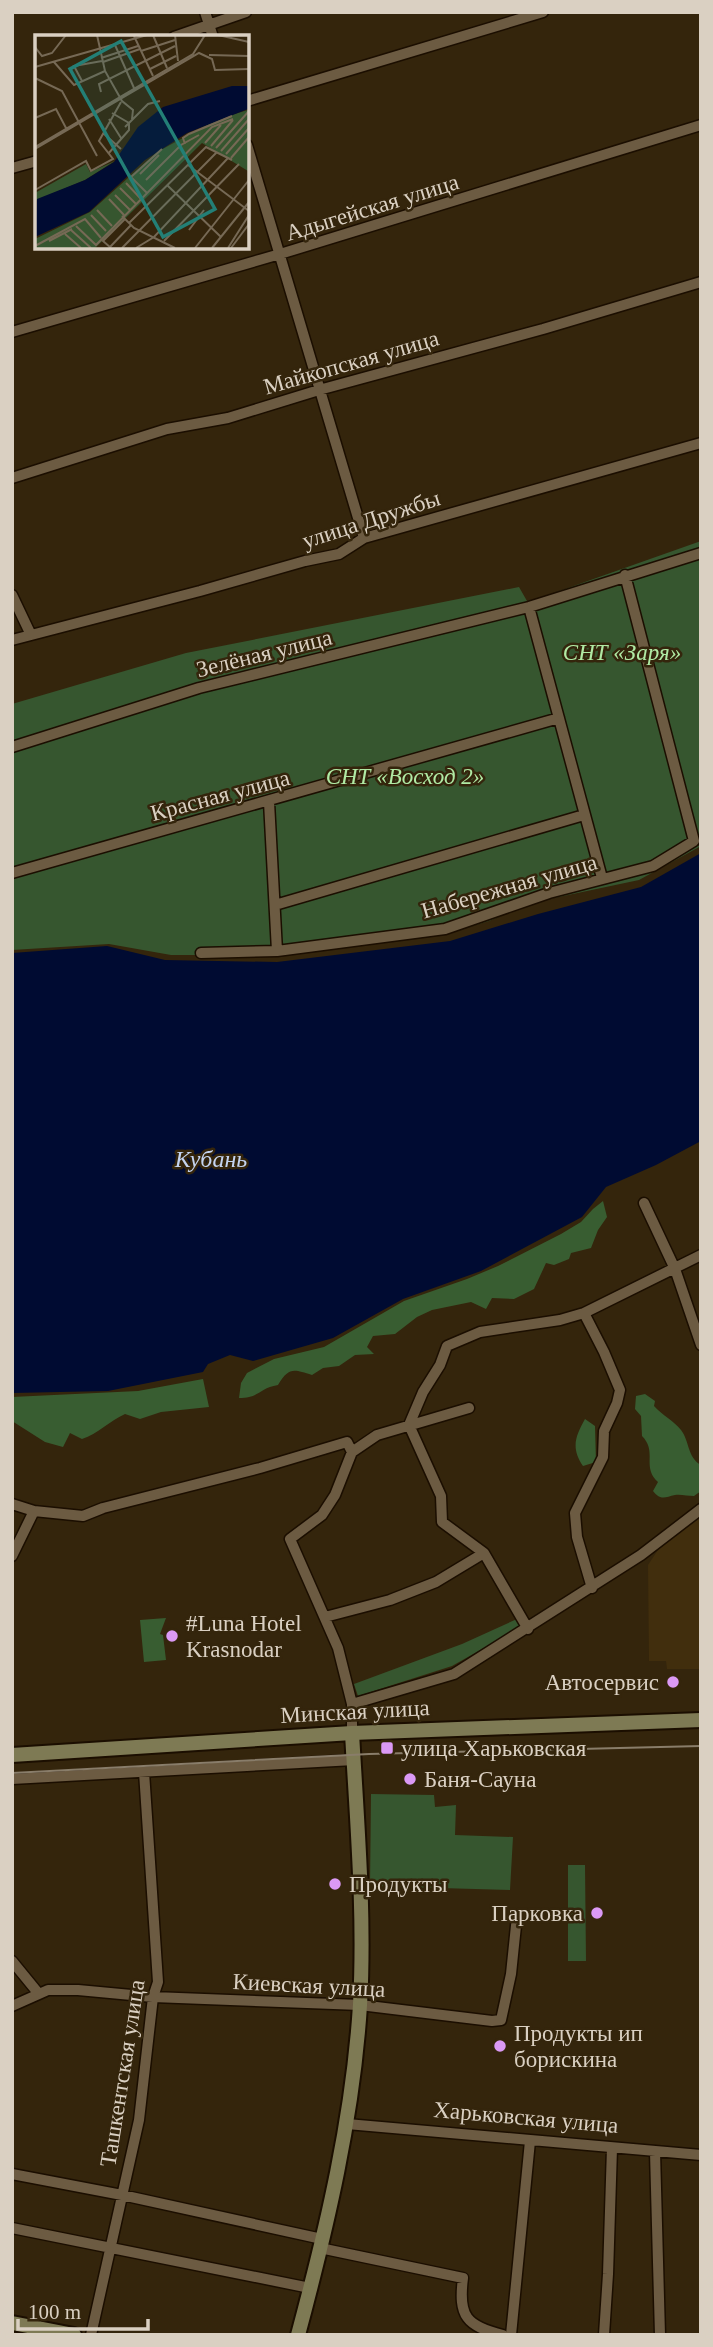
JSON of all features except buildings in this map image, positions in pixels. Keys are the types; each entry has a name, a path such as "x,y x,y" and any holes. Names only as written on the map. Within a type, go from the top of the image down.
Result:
{"main road":[{"name":"Минская улица","path":"12,1755 352,1733 701,1720"},
{"path":"298,2335 347,2124 360,2005 360,1878 352,1733"},
{"path":"12,2323 74,2335"}],"street":[{"path":"205,12 212,35"},
{"path":"179,35 246,12"},
{"path":"248,101 543,12"},
{"name":"Адыгейская улица","path":"12,332 279,254 701,125"},
{"path":"248,148 364,538"},
{"path":"12,168 35,162"},
{"name":"Майкопская улица","path":"12,478 167,429 228,418 701,282"},
{"name":"улица Дружбы","path":"12,640 339,554 364,538 701,443"},
{"name":"Зелёная улица","path":"12,747 199,688 529,607 701,553"},
{"name":"Набережная улица","path":"201,953 277,951 445,929 549,892 653,866 694,841 625,575"},
{"path":"12,596 31,635"},
{"path":"529,607 602,877"},
{"name":"Красная улица","path":"12,873 559,719"},
{"path":"269,802 277,951"},
{"path":"275,905 584,815"},
{"path":"644,1203 675,1269 701,1345"},
{"path":"527,1629 484,1553 442,1522 441,1496 409,1424 423,1392 440,1366 447,1346 480,1332 560,1320 584,1313 701,1255"},
{"path":"584,1313 620,1390 604,1431 603,1457 575,1513 577,1537 592,1588"},
{"path":"352,1733 352,1704 338,1648 290,1539 322,1515 335,1496 352,1452 377,1435 469,1408"},
{"path":"12,1504 34,1511 83,1516 103,1508 260,1468 347,1442 352,1452"},
{"name":"Минская улица","path":"352,1704 454,1674 592,1588 701,1509"},
{"path":"12,1556 34,1511"},
{"path":"325,1617 390,1600 436,1582 484,1553"},
{"path":"12,1779 354,1760"},
{"name":"Ташкентская улица","path":"91,2335 139,2120 153,1997 158,1982 144,1772"},
{"name":"Киевская улица","path":"12,2006 48,1990 78,1990 153,1997 360,2005 501,2020 517,1916"},
{"path":"12,1961 39,1994"},
{"name":"Харьковская улица","path":"347,2124 701,2155"},
{"path":"511,2335 530,2141"},
{"path":"604,2335 612,2148"},
{"path":"655,2151 660,2335"},
{"path":"12,2174 122,2195 463,2278 460,2298 466,2316 481,2329 503,2335"},
{"path":"12,2228 310,2288"}],"shaded area":[{"path":"701,1515 701,1669 667,1669 666,1661 649,1661 648,1565 660,1547"}],"green space":[{"name":"СНТ «Восход 2»","path":"701,541 701,846 639,880 535,902 489,921 443,935 273,955 171,955 109,944 12,950 12,704 186,653 519,587 527,601 534,600"},
{"path":"603,1201 607,1217 591,1248 571,1253 569,1259 554,1265 546,1263 534,1289 514,1299 492,1298 486,1309 471,1302 432,1310 417,1317 395,1334 373,1336 367,1347 374,1354 355,1355 339,1366 323,1368 312,1375 292,1371 285,1375 278,1385 239,1398 241,1383 247,1373 274,1359 324,1347 404,1301 498,1266 581,1222"},
{"path":"203,1379 209,1407 161,1412 140,1419 125,1414 82,1439 70,1433 63,1447 45,1442 12,1421 12,1397 138,1391"},
{"path":"645,1394 655,1401 654,1406 657,1409 681,1430 693,1458 701,1465 701,1491 694,1496 663,1498 653,1491 658,1482 651,1471 649,1448 642,1436 641,1416 635,1409 636,1396"},
{"path":"585,1419 595,1426 596,1462 583,1466 577,1454 576,1442"},
{"path":"166,1618 160,1634 163,1635 166,1660 144,1662 140,1620"},
{"path":"517,1619 521,1627 452,1666 358,1696 354,1684 462,1644"},
{"path":"371,1794 434,1795 435,1807 456,1805 455,1835 513,1837 510,1890 370,1886"},
{"path":"568,1865 585,1865 586,1961 568,1961"}],"water":[{"name":"Кубань","path":"701,853 701,1141 606,1187 582,1217 481,1271 403,1299 333,1338 253,1361 230,1355 208,1364 203,1372 108,1391 12,1393 12,953 107,946 165,960 277,962 450,941 641,887"}],"tram line":[{"path":"12,1773 369,1754 701,1746"}],"place":[{"name":"#Luna Hotel Krasnodar","path":"172,1636"},
{"name":"Автосервис","path":"673,1682"},
{"name":"улица Харьковская","path":"387,1748"},
{"name":"Баня-Сауна","path":"410,1779"},
{"name":"Продукты","path":"335,1884"},
{"name":"Парковка","path":"597,1913"},
{"name":"Продукты ип борискина","path":"500,2046"}],"park label":[{"name":"СНТ «Заря»","path":"622,652"}]}
